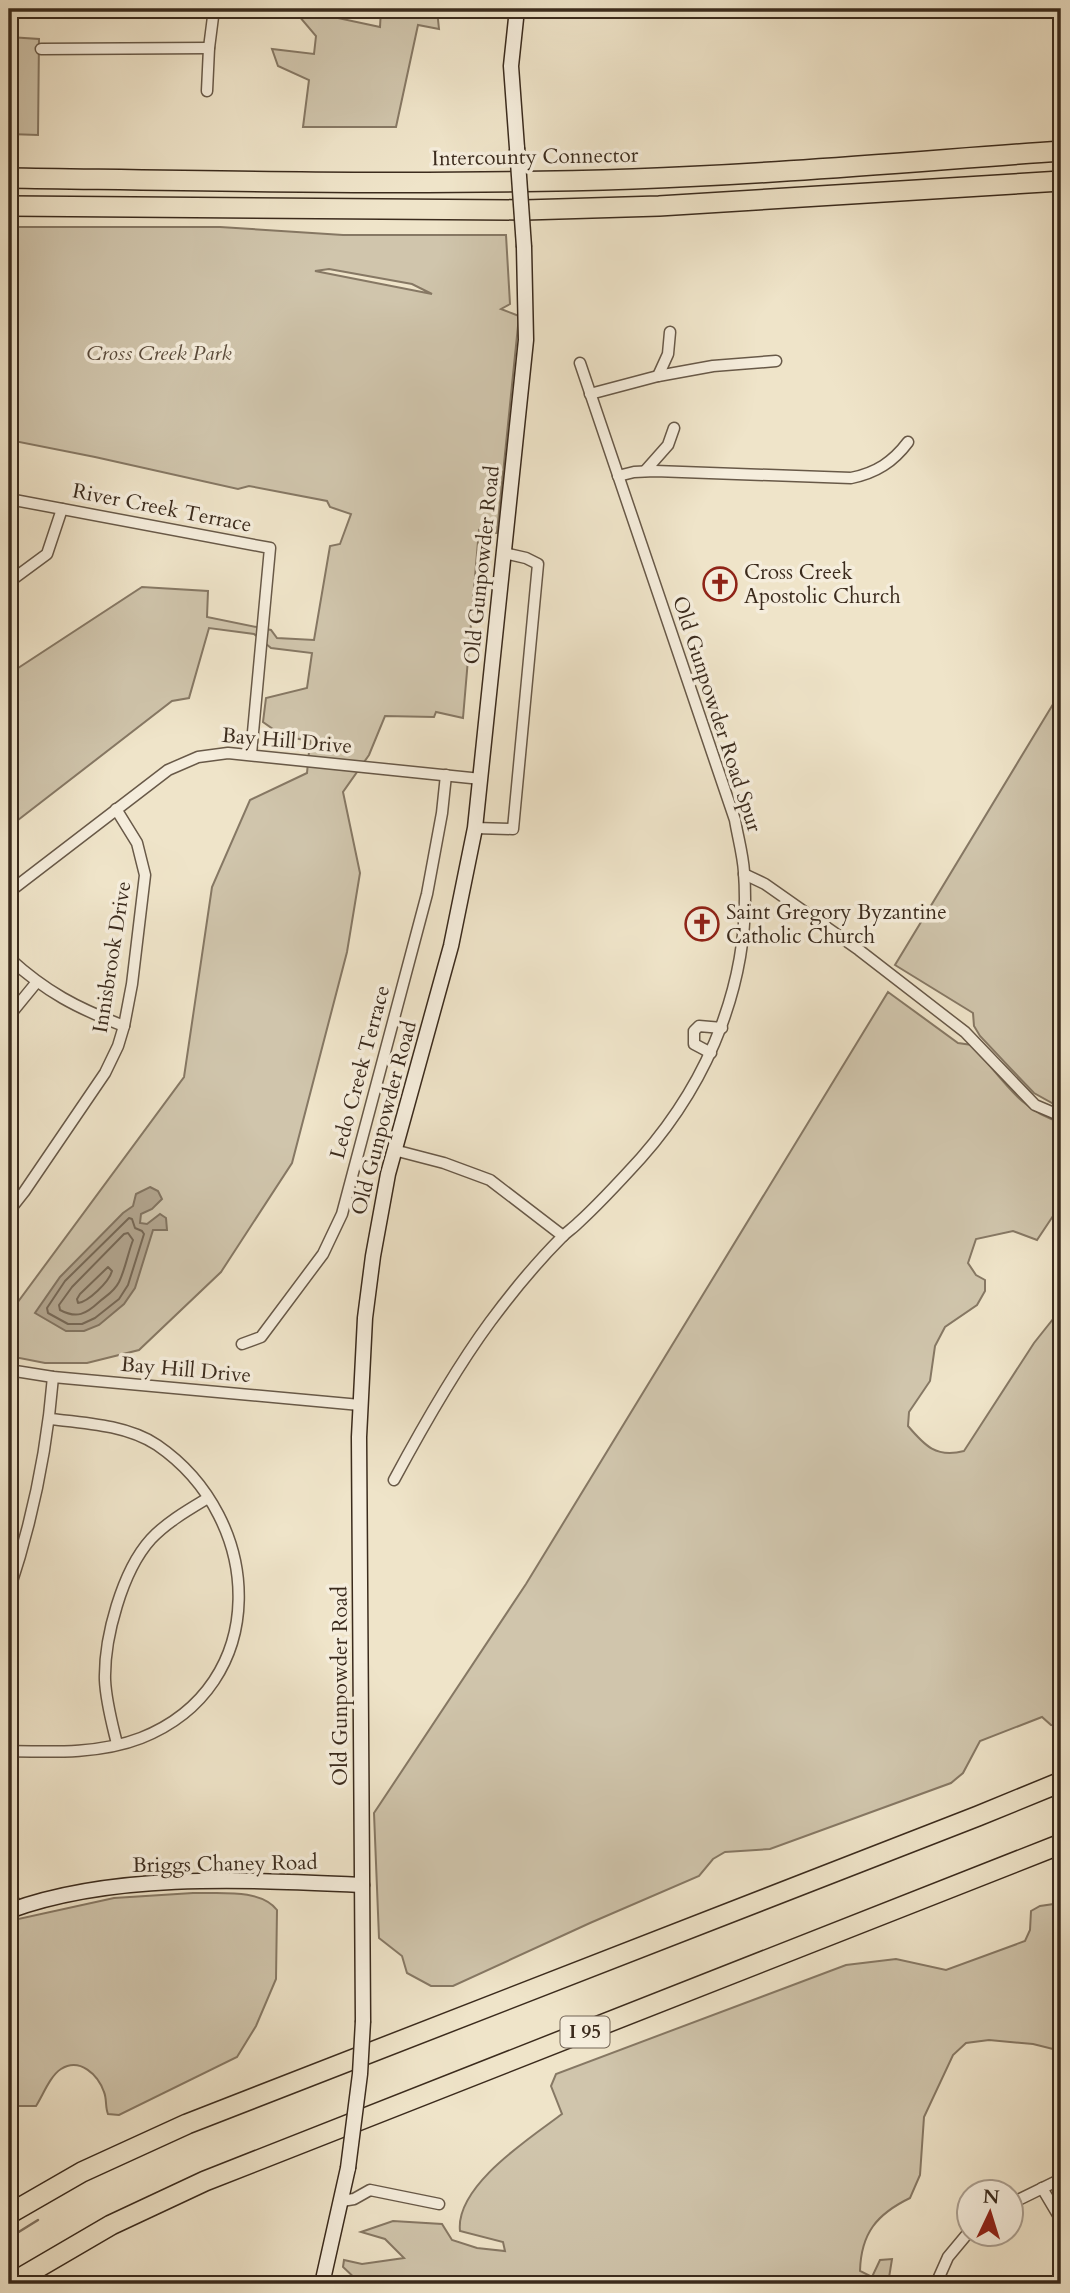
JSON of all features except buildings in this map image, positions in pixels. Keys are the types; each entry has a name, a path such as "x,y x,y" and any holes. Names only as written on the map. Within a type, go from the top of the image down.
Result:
{"highway":[{"name":"Intercounty Connector","path":"9,178 390,182 633,179 838,168 1061,151"},
{"path":"9,206 526,210 659,206 1061,181"},
{"path":"9,2214 82,2172 187,2124 1061,1782"},
{"name":"I 95","path":"10,2284 111,2225 205,2181 1061,1844"},
{"path":"19,2284 111,2225"}],"main road":[{"name":"Old Gunpowder Road","path":"322,2284 348,2168 360,2074 363,2021 362,1344 370,1276 394,1150 452,946 475,828 481,779 526,340 524,247 511,66 517,9"},
{"name":"Briggs Chaney Road","path":"13,1910 42,1900 136,1884 210,1882 362,1885"}],"street":[{"path":"207,91 214,9"},
{"path":"41,49 209,48"},
{"path":"658,376 668,354 670,332"},
{"path":"590,394 658,376 713,366 776,361"},
{"name":"Old Gunpowder Road Spur","path":"394,1480 422,1429 491,1321 563,1236 579,1223 659,1137 690,1092 722,1028 741,949 744,874 735,820 580,363"},
{"path":"645,471 668,445 674,428"},
{"path":"618,476 645,471 851,478 879,470 899,454 908,442"},
{"name":"River Creek Terrace","path":"9,499 270,548 251,754"},
{"path":"9,582 47,554 62,509"},
{"path":"475,828 513,829 538,564 504,553"},
{"name":"Bay Hill Drive","path":"9,892 169,770 183,762 212,753 251,754 481,779"},
{"name":"Ledo Creek Terrace","path":"242,1344 261,1337 323,1254 342,1214 427,894 446,775"},
{"name":"Innisbrook Drive","path":"9,1210 105,1073 124,1026 132,984 145,875 138,843 116,809"},
{"path":"744,874 765,884 859,950 965,1032 1035,1104 1061,1116"},
{"path":"9,958 36,983 75,1006 124,1026"},
{"path":"9,1016 36,983"},
{"path":"711,1053 694,1044 694,1031 699,1026 722,1028"},
{"path":"394,1150 444,1163 490,1180 563,1236"},
{"name":"Bay Hill Drive","path":"9,1370 53,1377 360,1405"},
{"path":"9,1591 29,1527 50,1419 53,1377"},
{"path":"9,1751 78,1750 117,1744 140,1738 191,1707 203,1696 220,1672 228,1655 238,1610 236,1559 226,1527 208,1497 186,1469 156,1445 138,1435 97,1424 50,1419"},
{"path":"117,1744 108,1702 105,1664 126,1579 152,1538 208,1497"},
{"path":"9,1888 13,1910"},
{"path":"1024,2197 1061,2179"},
{"path":"1042,2188 1061,2220"},
{"path":"342,2201 354,2199 370,2190 439,2204"},
{"path":"936,2284 948,2257 956,2248"}],"green space":[{"path":"293,9 319,9 319,14 380,27 381,9 437,10 439,29 418,25 396,127 303,127 309,80 278,66 272,49 314,54 316,36"},
{"path":"9,37 39,39 38,135 9,134"},
{"name":"Cross Creek Park","path":"9,227 220,227 343,235 506,235 510,304 501,309 519,316 497,533 479,530 463,718 436,712 434,717 385,716 369,755 343,792 360,873 347,952 292,1163 221,1272 139,1350 87,1363 45,1363 9,1356 9,1314 184,1077 212,887 250,800 307,773 310,741 283,736 263,722 266,698 307,688 312,653 271,648 254,634 209,628 189,698 172,701 9,827 9,674 142,587 208,591 207,617 271,630 277,638 314,640 330,546 340,544 351,514 330,507 327,501 249,486 238,489 9,440","holes":["329,269 412,284 432,294 315,271"]},
{"path":"1061,691 1061,1108 1034,1093 980,1036 974,1026 973,1013 895,965"},
{"path":"888,992 958,1043 972,1045 1022,1101 1047,1117 1061,1122 1061,1204 1037,1240 1013,1231 976,1239 968,1263 976,1275 985,1280 985,1291 977,1305 945,1327 935,1346 930,1381 909,1412 908,1426 932,1449 946,1453 964,1451 1034,1343 1061,1309 1061,1726 1051,1725 1042,1717 980,1741 963,1773 951,1783 770,1849 725,1852 713,1859 699,1876 453,1986 431,1986 407,1973 402,1956 379,1938 374,1813 526,1584"},
{"path":"193,1893 250,1895 270,1903 277,1910 276,1979 256,2026 237,2057 119,2115 108,2114 104,2092 93,2074 75,2065 68,2066 53,2076 36,2106 14,2106 9,2111 9,1921 114,1898"},
{"path":"1061,1903 1061,2051 1033,2044 989,2040 966,2043 953,2055 924,2117 920,2175 910,2198 880,2218 873,2226 864,2246 860,2271 872,2277 880,2260 892,2259 888,2284 361,2284 343,2267 344,2260 362,2264 404,2258 385,2239 361,2232 393,2221 442,2224 452,2240 477,2248 505,2251 503,2242 460,2231 462,2214 469,2197 497,2165 562,2114 551,2086 556,2074 846,1965 896,1959 946,1970 1025,1941 1030,1930 1031,1911 1040,1906"}],"water":[{"path":"150,1187 158,1191 162,1199 152,1209 141,1214 140,1223 147,1224 160,1214 166,1218 167,1230 153,1230 135,1288 124,1304 99,1325 84,1331 66,1331 35,1313 60,1277 133,1206 136,1194"}],"waterway":[{"path":"9,2238 38,2220"}],"place":[{"name":"Cross Creek Apostolic Church","path":"720,584"},
{"name":"Saint Gregory Byzantine Catholic Church","path":"702,924"}]}
